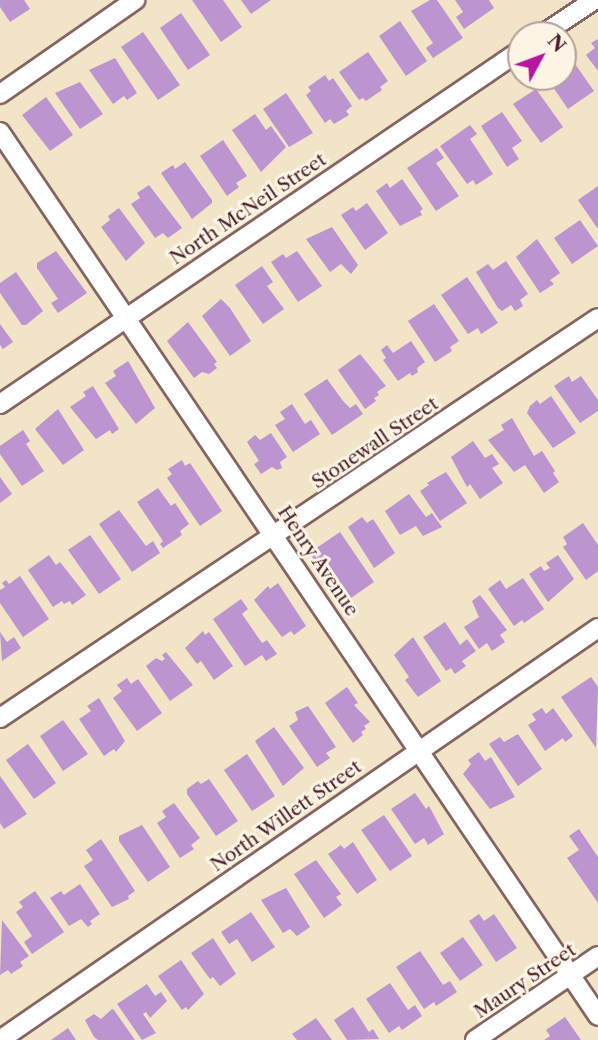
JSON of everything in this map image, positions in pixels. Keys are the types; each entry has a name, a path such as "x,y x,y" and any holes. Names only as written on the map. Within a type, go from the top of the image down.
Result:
{"street":[{"path":"0,94 135,0"},
{"path":"563,21 594,0"},
{"name":"North McNeil Street","path":"0,404 507,59"},
{"name":"Henry Avenue","path":"0,132 598,1016"},
{"name":"Stonewall Street","path":"0,718 598,317"},
{"name":"North Willett Street","path":"0,1040 598,628"},
{"name":"Maury Street","path":"475,1040 598,956"}],"building":[{"path":"0,0 24,0 30,9 10,22 0,7"},
{"path":"192,0 223,0 242,27 221,42"},
{"path":"241,0 271,0 251,14"},
{"path":"430,0 437,0 463,38 433,58 426,48 433,43 411,11"},
{"path":"455,0 489,0 494,8 464,29 456,17 463,12"},
{"path":"181,13 210,55 188,70 160,28"},
{"path":"400,21 427,61 406,76 379,36"},
{"path":"143,32 180,85 158,100 121,47"},
{"path":"598,39 598,71 586,55 595,48 591,43"},
{"path":"368,52 388,81 380,87 382,90 366,101 363,98 359,100 339,72"},
{"path":"115,58 137,93 127,100 124,96 113,104 89,70"},
{"path":"577,67 594,91 568,109 556,91 577,91"},
{"path":"325,75 329,81 333,78 352,106 346,111 349,115 334,124 330,119 325,123 306,95 311,91 308,87"},
{"path":"80,82 103,114 80,129 55,93"},
{"path":"533,91 537,91 563,127 541,143 513,104"},
{"path":"286,93 313,133 289,147 263,109"},
{"path":"46,97 73,135 50,151 22,115"},
{"path":"502,112 522,141 512,148 519,159 507,167 481,126"},
{"path":"255,114 266,130 271,126 286,147 261,172 232,130"},
{"path":"470,125 477,134 470,139 493,174 476,185 473,180 467,184 440,146"},
{"path":"223,140 247,176 236,183 239,187 227,196 200,156"},
{"path":"437,148 444,158 436,163 459,196 436,211 407,168"},
{"path":"185,162 212,200 212,203 192,219 161,173 173,165 175,169"},
{"path":"402,179 423,209 420,211 422,215 400,226 376,191 387,183 390,188"},
{"path":"149,185 182,228 168,238 163,233 155,238 131,204 140,198 137,193"},
{"path":"598,186 598,229 578,200"},
{"path":"367,203 388,233 365,250 341,215 353,207 356,211"},
{"path":"119,208 145,243 126,261 101,227 110,220 108,216"},
{"path":"580,220 598,246 572,264 554,238"},
{"path":"332,227 358,265 351,274 341,264 330,272 306,239"},
{"path":"537,239 560,273 550,280 554,284 540,293 516,257"},
{"path":"56,251 87,293 58,313 51,303 58,299 37,268 37,263"},
{"path":"297,251 322,286 298,302 271,262 283,254 286,258"},
{"path":"506,261 528,294 520,300 523,306 515,311 511,305 502,311 498,308 476,272 488,264 493,270"},
{"path":"262,266 273,282 267,286 284,309 263,324 235,285"},
{"path":"16,272 43,311 26,325 22,325 0,293 0,283"},
{"path":"467,277 498,323 481,334 478,328 468,334 441,295"},
{"path":"221,299 251,341 230,356 202,316"},
{"path":"434,304 459,341 450,347 452,351 435,362 408,321"},
{"path":"188,322 217,362 214,364 217,368 209,374 202,372 194,378 167,341"},
{"path":"0,324 13,342 3,349 0,345"},
{"path":"411,341 425,362 417,368 418,372 412,376 410,373 398,381 383,360 386,358 381,350 387,345 393,353"},
{"path":"360,354 386,386 377,392 379,395 374,398 376,401 365,409 338,370"},
{"path":"128,361 155,408 136,424 105,383 116,376 113,371"},
{"path":"569,376 572,382 581,376 598,400 598,411 580,423 554,386"},
{"path":"327,379 350,408 356,404 363,414 332,435 304,394"},
{"path":"93,386 119,429 112,434 110,430 96,439 70,407 86,396 83,392"},
{"path":"551,396 576,433 553,448 527,413 537,400 540,404"},
{"path":"292,404 305,424 311,420 320,434 293,452 275,425 285,419 280,412"},
{"path":"58,409 84,450 63,465 35,429"},
{"path":"512,418 534,456 542,451 555,471 553,473 559,482 544,493 525,465 514,472 488,440 504,430 501,425"},
{"path":"23,430 30,441 26,444 44,471 22,486 0,454 0,446"},
{"path":"271,433 287,457 280,462 282,468 277,470 272,467 261,474 254,464 259,461 247,442 255,435 260,440"},
{"path":"473,441 485,458 492,454 499,464 492,468 503,483 480,499 470,484 467,487 451,457"},
{"path":"182,460 185,466 190,463 222,511 200,526 167,478 172,474 168,469"},
{"path":"446,472 467,503 440,521 420,491 429,485 427,483"},
{"path":"0,477 12,494 0,503"},
{"path":"158,488 171,506 175,503 189,524 180,531 182,535 163,548 160,544 163,541 137,502"},
{"path":"409,494 426,517 432,513 442,527 423,536 416,526 400,535 385,511"},
{"path":"119,510 146,546 153,541 160,553 132,572 99,524"},
{"path":"362,517 367,523 373,519 395,553 374,568 348,527"},
{"path":"583,523 598,545 598,571 586,580 563,547 567,544 563,537"},
{"path":"340,532 374,582 351,598 324,559 317,564 309,553"},
{"path":"90,535 121,579 99,594 68,550"},
{"path":"49,555 56,565 60,562 86,595 72,605 70,601 64,604 62,601 53,607 28,570"},
{"path":"558,555 574,579 548,602 529,574 541,566 544,571 550,568 546,563"},
{"path":"20,576 49,619 23,637 0,603 0,590 5,587 2,583 6,580 9,584"},
{"path":"523,578 544,609 524,623 522,620 514,626 488,589 500,580 506,589"},
{"path":"278,583 306,626 294,635 291,631 282,637 254,600 268,586 270,589"},
{"path":"480,595 507,630 500,635 505,642 492,651 487,643 479,649 464,627 479,617 472,601"},
{"path":"241,599 248,609 242,614 262,643 267,640 277,654 266,661 262,655 245,666 213,619"},
{"path":"445,622 460,645 467,639 476,651 462,661 466,666 455,674 451,668 446,671 423,637"},
{"path":"203,631 205,635 209,632 233,666 214,680 201,661 197,664 185,648"},
{"path":"0,632 7,642 14,637 21,648 2,661"},
{"path":"413,637 441,681 418,697 405,680 409,677 394,655"},
{"path":"166,652 193,685 170,701 146,666 156,658 162,661 165,659 162,655"},
{"path":"591,677 598,687 596,748 561,697"},
{"path":"127,678 131,684 138,679 162,713 137,731 113,698 122,691 117,685"},
{"path":"347,687 358,703 354,705 370,722 364,726 366,729 361,732 363,735 353,743 325,703"},
{"path":"99,698 125,741 116,752 114,749 104,756 79,719 91,711 87,706"},
{"path":"308,706 336,747 326,753 330,758 317,767 289,726 298,720 295,712"},
{"path":"542,708 546,714 553,708 573,736 565,742 563,738 545,751 528,725 536,720 532,714"},
{"path":"63,720 88,754 63,771 40,736"},
{"path":"274,727 304,768 283,786 255,741"},
{"path":"518,734 542,769 518,786 489,744 500,737 504,742"},
{"path":"28,744 56,783 34,799 6,760"},
{"path":"479,752 485,761 491,757 515,797 490,809 463,774 471,764 468,760"},
{"path":"247,754 275,796 252,811 224,770"},
{"path":"0,776 27,814 4,829 0,823"},
{"path":"209,779 238,821 216,836 187,794 187,789 198,781 201,784"},
{"path":"415,793 426,809 429,806 444,834 428,845 424,838 415,844 391,809"},
{"path":"174,803 200,838 191,845 194,849 180,858 157,823 166,817 162,811"},
{"path":"384,815 412,856 390,871 361,830"},
{"path":"142,825 170,867 148,882 119,841 119,836"},
{"path":"579,829 598,857 598,903 567,858 579,850 569,836"},
{"path":"101,839 135,891 128,896 129,899 112,907 84,866 93,860 86,850"},
{"path":"353,842 377,880 357,894 328,854 341,845 344,849"},
{"path":"316,860 341,894 336,897 342,905 324,918 294,874"},
{"path":"80,884 100,914 90,921 92,924 88,927 81,919 69,926 50,898 61,891 64,895"},
{"path":"286,888 310,927 297,936 290,929 283,933 261,900"},
{"path":"35,891 64,932 32,954 24,942 32,936 16,912 23,907 19,902"},
{"path":"251,912 275,947 252,962 237,939 229,944 221,932"},
{"path":"479,914 484,921 494,914 517,948 496,962 469,921"},
{"path":"2,920 29,956 20,962 23,966 11,974 8,970 0,975"},
{"path":"463,937 483,965 460,981 440,953"},
{"path":"213,938 236,974 220,986 213,977 210,979 191,953"},
{"path":"420,951 443,985 450,981 457,992 436,1006 434,1002 424,1009 396,967"},
{"path":"181,960 204,994 188,1010 186,1007 182,1010 158,976"},
{"path":"390,983 408,1010 415,1005 422,1016 402,1030 399,1026 389,1033 366,999"},
{"path":"147,984 155,996 161,992 167,1001 150,1018 146,1012 143,1014 156,1033 142,1040 117,1004"},
{"path":"353,1007 369,1032 373,1029 379,1039 347,1040 334,1020"},
{"path":"112,1009 135,1040 98,1040 94,1037 85,1020 94,1014 101,1019"},
{"path":"565,1017 581,1040 544,1040 550,1036 546,1030"},
{"path":"316,1018 332,1040 297,1040 292,1034"},
{"path":"68,1028 76,1040 51,1040"}]}
